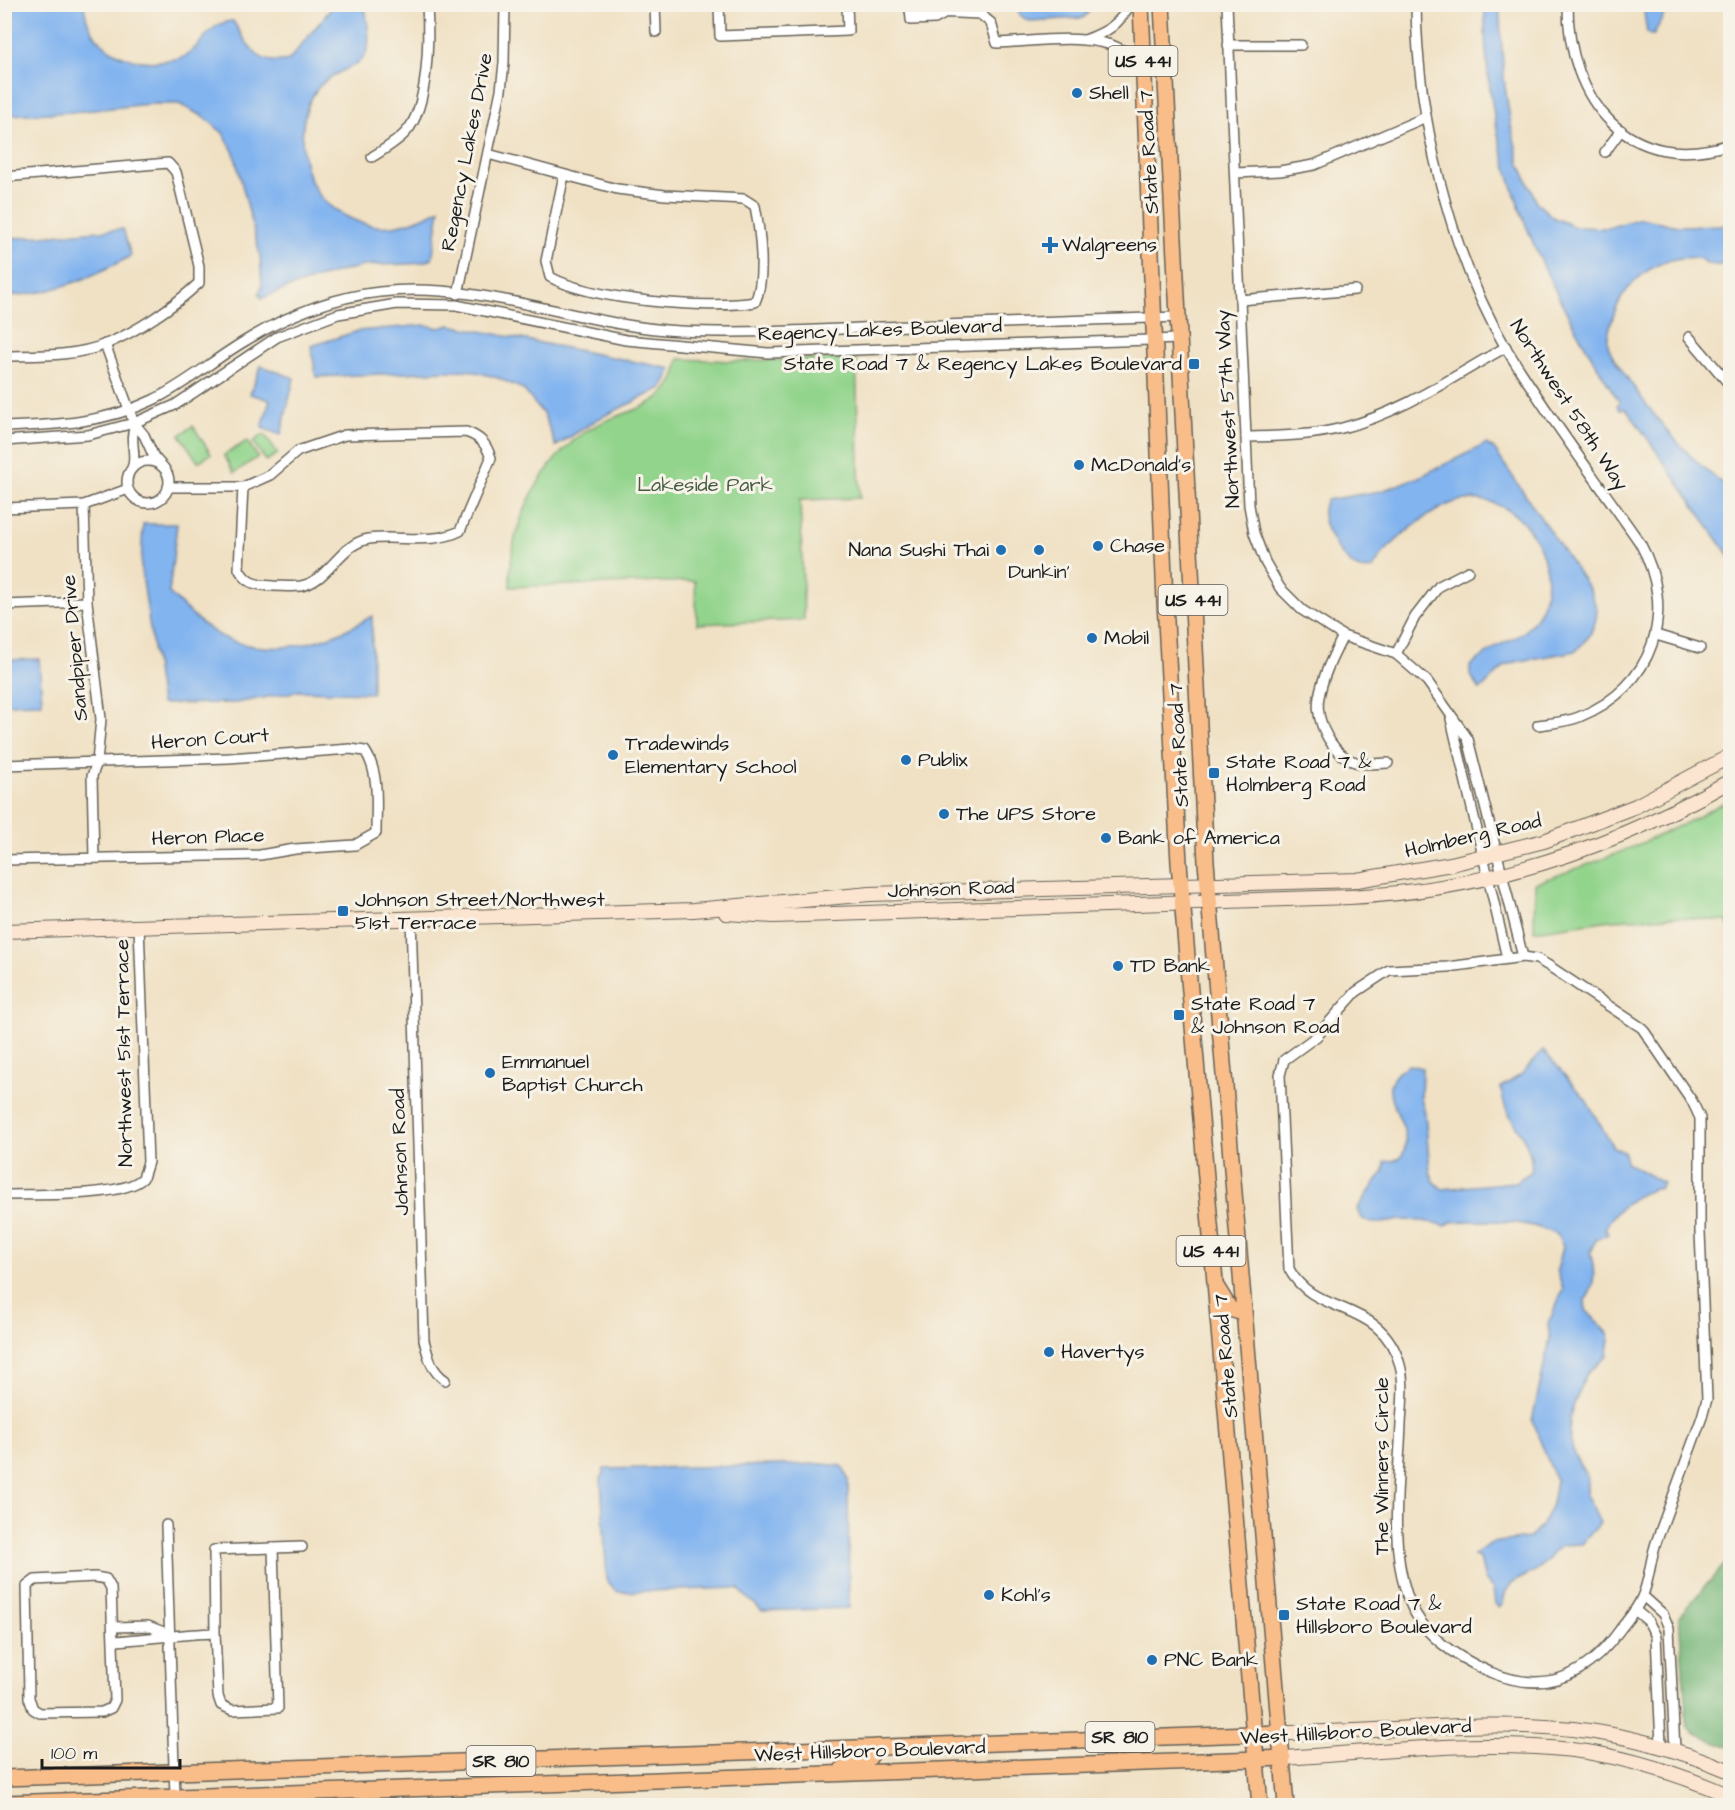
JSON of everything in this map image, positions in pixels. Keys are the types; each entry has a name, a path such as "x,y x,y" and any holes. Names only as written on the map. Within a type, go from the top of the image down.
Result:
{"main road":[{"name":"State Road 7","path":"1141,4 1153,318 1181,884 1260,1806"},
{"name":"State Road 7","path":"1162,4 1209,901 1286,1806"},
{"path":"1214,1282 1230,1309 1243,1313"},
{"path":"1219,1345 1238,1363 1249,1385"},
{"name":"West Hillsboro Boulevard","path":"4,1778 1281,1733"},
{"path":"867,1772 879,1760 908,1746"},
{"path":"828,1773 868,1759 877,1747"},
{"name":"West Hillsboro Boulevard","path":"4,1803 1283,1758"},
{"path":"451,1787 463,1775 475,1769 536,1759"},
{"path":"406,1789 440,1772 442,1763"}],"street":[{"path":"372,157 407,132 416,115 426,70 427,4"},
{"name":"Regency Lakes Drive","path":"456,305 503,72 505,4"},
{"path":"655,4 656,32"},
{"path":"718,4 720,36 848,31 848,4"},
{"path":"1085,40 1112,29 1121,21 1130,4"},
{"name":"Northwest 57th Way","path":"1227,4 1249,505 1254,533 1265,562 1280,588 1302,610 1343,636 1395,654 1427,681 1468,739 1523,957"},
{"name":"Northwest 58th Way","path":"1416,4 1419,59 1426,117 1453,226 1479,293 1506,346 1652,565 1657,584 1656,635"},
{"path":"1568,4 1573,59 1582,85 1595,107 1612,124 1658,148 1684,151 1711,150 1731,144"},
{"path":"910,12 935,19 946,13 980,14 991,23 997,43 1085,40 1122,49 1143,69"},
{"path":"1228,45 1301,45"},
{"path":"1235,173 1280,171 1314,165 1426,117"},
{"path":"1605,152 1621,130"},
{"path":"488,154 617,189 665,195 744,199 755,206 761,289 755,302 739,305 610,296 564,285 550,277 546,261 564,175"},
{"path":"4,177 168,163 176,172 199,266 199,283 137,327 105,345 80,351 4,356"},
{"path":"1240,300 1355,290"},
{"name":"Regency Lakes Boulevard","path":"4,427 92,421 129,410 178,386 272,326 322,304 377,292 459,291 599,321 680,331 832,330 1179,316"},
{"name":"Regency Lakes Boulevard","path":"4,441 70,438 135,425 175,405 277,337 310,323 368,307 424,303 456,305 626,340 768,353 1180,339"},
{"path":"1689,337 1731,385"},
{"path":"105,345 135,425 144,435 154,457 167,474 168,487 161,498 149,503 136,500 128,489 127,478 132,468 134,455 131,440 135,425"},
{"path":"1246,437 1308,435 1343,428 1410,401 1506,346"},
{"path":"168,487 243,487 270,475 298,451 345,435 466,432 479,437 487,447 491,458 460,531 448,537 368,539 353,544 317,578 302,586 254,585 243,577 239,569 243,487"},
{"path":"132,468 144,461 164,468"},
{"path":"4,508 84,505 128,489"},
{"name":"Sandpiper Drive","path":"84,505 87,602 101,718 97,762 92,776 94,858"},
{"path":"1395,654 1415,617 1439,586 1468,572"},
{"path":"4,605 87,602"},
{"path":"1538,725 1578,717 1621,691 1637,674 1656,635 1700,648"},
{"path":"1343,636 1324,677 1318,701 1321,723 1333,745 1346,758 1359,764 1388,763"},
{"name":"Northwest 57th Way","path":"1449,714 1507,957"},
{"name":"Heron Court","path":"4,765 350,749 365,751 373,763 376,800"},
{"name":"Holmberg Road","path":"1208,884 1357,880 1482,857 1544,841 1616,814 1666,791 1731,756"},
{"path":"1209,901 1385,895 1487,879 1593,848 1660,818 1731,781"},
{"name":"Heron Place","path":"4,861 260,855 303,848 355,846 376,833 376,800"},
{"name":"Johnson Road","path":"4,931 694,910 844,896 1208,884"},
{"path":"773,916 792,906 836,903 844,896"},
{"name":"Johnson Road","path":"694,910 773,916 1209,901"},
{"name":"Johnson Road","path":"411,917 424,1340 429,1359 437,1375 445,1380"},
{"name":"Northwest 51st Terrace","path":"4,1195 109,1191 127,1188 143,1178 148,1162 139,926"},
{"name":"The Winners Circle","path":"1507,957 1523,957 1537,959 1549,966 1642,1028 1686,1092 1700,1118 1700,1232 1707,1399 1653,1551 1643,1596 1635,1610 1603,1653 1585,1667 1562,1678 1540,1682 1514,1681 1489,1671 1440,1644 1420,1623 1407,1596 1400,1569 1398,1538 1402,1397 1400,1366 1380,1329 1364,1317 1308,1293 1296,1284 1289,1269 1280,1075 1284,1060 1317,1036 1356,992 1389,970 1448,967 1507,957"},
{"path":"166,1525 175,1796"},
{"path":"273,1548 278,1708 232,1710 221,1705 218,1696 213,1550 302,1547"},
{"path":"95,1577 106,1579 111,1588 114,1641 115,1700 111,1708 102,1712 40,1713 33,1709 29,1698 25,1595 27,1586 35,1580 95,1577"},
{"path":"1643,1596 1663,1614 1669,1628 1672,1661 1676,1750 1658,1768"},
{"path":"1635,1610 1648,1621 1656,1636 1660,1745 1658,1768"},
{"path":"114,1627 148,1626 169,1634"},
{"path":"114,1641 149,1640 169,1634 215,1633"},
{"path":"1658,1662 1672,1661"},
{"name":"West Hillsboro Boulevard","path":"1281,1733 1523,1726 1574,1729 1660,1745 1731,1771"},
{"name":"West Hillsboro Boulevard","path":"1283,1758 1531,1747 1607,1756 1658,1768 1731,1796"}],"green space":[{"name":"Lakeside Park","path":"856,358 860,498 800,500 804,620 697,624 695,581 510,587 514,544 520,523 538,483 551,465 565,449 596,425 642,407 666,391 674,377 679,359 734,361"},
{"path":"193,426 211,454 198,462 180,435"},
{"path":"264,434 278,454 266,461 253,442"},
{"path":"247,441 258,457 234,473 224,455"},
{"path":"1730,799 1730,929 1726,921 1672,917 1611,920 1534,931 1535,883 1635,846"},
{"path":"1730,1562 1730,1747 1695,1734 1687,1726 1679,1616 1725,1564"}],"water":[{"path":"5,4 84,5 87,20 102,43 126,57 154,62 185,56 213,29 225,22 233,21 249,46 261,57 278,61 289,60 334,5 365,5 369,39 366,52 359,62 326,80 315,92 305,117 302,144 304,158 313,185 320,196 351,219 372,226 392,226 421,218 440,209 432,259 416,263 372,265 351,269 262,298 259,294 262,285 260,255 234,153 223,133 204,117 179,104 149,104 74,112 5,115"},
{"path":"1090,4 1088,13 1083,18 1029,21 1020,15 1017,5"},
{"path":"1485,5 1499,5 1504,79 1511,126 1520,164 1537,203 1554,218 1575,227 1608,228 1641,218 1678,226 1730,225 1730,267 1709,264 1697,258 1683,258 1669,261 1645,273 1625,292 1618,304 1608,340 1609,348 1617,363 1666,429 1689,454 1730,489 1730,557 1629,412 1624,408 1620,410 1617,405 1620,403 1565,310 1542,262 1522,214 1506,165 1494,113 1487,60"},
{"path":"1643,5 1669,5 1653,36 1647,33"},
{"path":"123,229 131,256 101,271 55,289 5,296 5,239"},
{"path":"425,325 440,328 450,325 672,369 662,388 598,419 556,446 544,415 523,389 498,378 469,370 316,377 311,346 358,331"},
{"path":"261,366 294,378 281,435 262,428 270,400 250,394"},
{"path":"1486,444 1494,449 1590,590 1597,610 1590,635 1576,651 1515,662 1505,666 1480,690 1470,674 1470,666 1496,647 1524,632 1541,609 1547,583 1543,558 1533,535 1516,516 1494,503 1469,500 1443,507 1419,522 1396,541 1382,554 1372,569 1365,570 1354,566 1341,554 1325,525 1323,516 1327,500 1381,491 1419,477"},
{"path":"143,524 177,524 169,593 199,621 226,639 253,646 288,647 340,633 372,616 372,693 299,691 236,703 161,704 141,567"},
{"path":"39,659 42,703 5,704 5,660"},
{"path":"1543,1050 1586,1100 1613,1147 1624,1152 1626,1162 1663,1183 1660,1188 1636,1197 1621,1208 1605,1229 1608,1234 1596,1240 1590,1252 1594,1277 1591,1290 1585,1300 1586,1310 1608,1333 1610,1340 1607,1356 1586,1375 1571,1412 1569,1433 1574,1455 1587,1477 1587,1496 1600,1523 1582,1544 1562,1545 1541,1567 1510,1585 1506,1590 1503,1605 1498,1607 1495,1604 1493,1589 1485,1580 1480,1558 1474,1556 1491,1543 1529,1538 1542,1525 1552,1504 1556,1480 1532,1421 1550,1339 1548,1325 1563,1289 1557,1270 1563,1247 1558,1235 1519,1223 1465,1221 1451,1222 1446,1226 1403,1220 1376,1223 1364,1220 1357,1209 1384,1171 1385,1162 1398,1159 1404,1152 1405,1135 1390,1093 1391,1083 1396,1074 1409,1065 1422,1068 1421,1098 1425,1113 1430,1171 1434,1181 1442,1189 1515,1182 1531,1172 1529,1149 1507,1111 1501,1087 1521,1075"},
{"path":"822,1464 842,1466 848,1479 849,1608 762,1611 737,1588 618,1592 607,1582 601,1479 604,1469"}],"place":[{"name":"Shell","path":"1077,93"},
{"name":"Walgreens","path":"1050,245"},
{"name":"State Road 7 & Regency Lakes Boulevard","path":"1194,364"},
{"name":"McDonald's","path":"1079,465"},
{"name":"Chase","path":"1098,546"},
{"name":"Nana Sushi Thai","path":"1001,550"},
{"name":"Dunkin'","path":"1039,550"},
{"name":"Mobil","path":"1092,638"},
{"name":"Tradewinds Elementary School","path":"613,755"},
{"name":"Publix","path":"906,760"},
{"name":"State Road 7 & Holmberg Road","path":"1214,773"},
{"name":"The UPS Store","path":"944,814"},
{"name":"Bank of America","path":"1106,838"},
{"name":"Johnson Street/Northwest 51st Terrace","path":"343,911"},
{"name":"TD Bank","path":"1118,966"},
{"name":"State Road 7 & Johnson Road","path":"1179,1015"},
{"name":"Emmanuel Baptist Church","path":"490,1073"},
{"name":"Havertys","path":"1049,1352"},
{"name":"Kohl's","path":"989,1595"},
{"name":"State Road 7 & Hillsboro Boulevard","path":"1284,1615"},
{"name":"PNC Bank","path":"1152,1660"}]}
